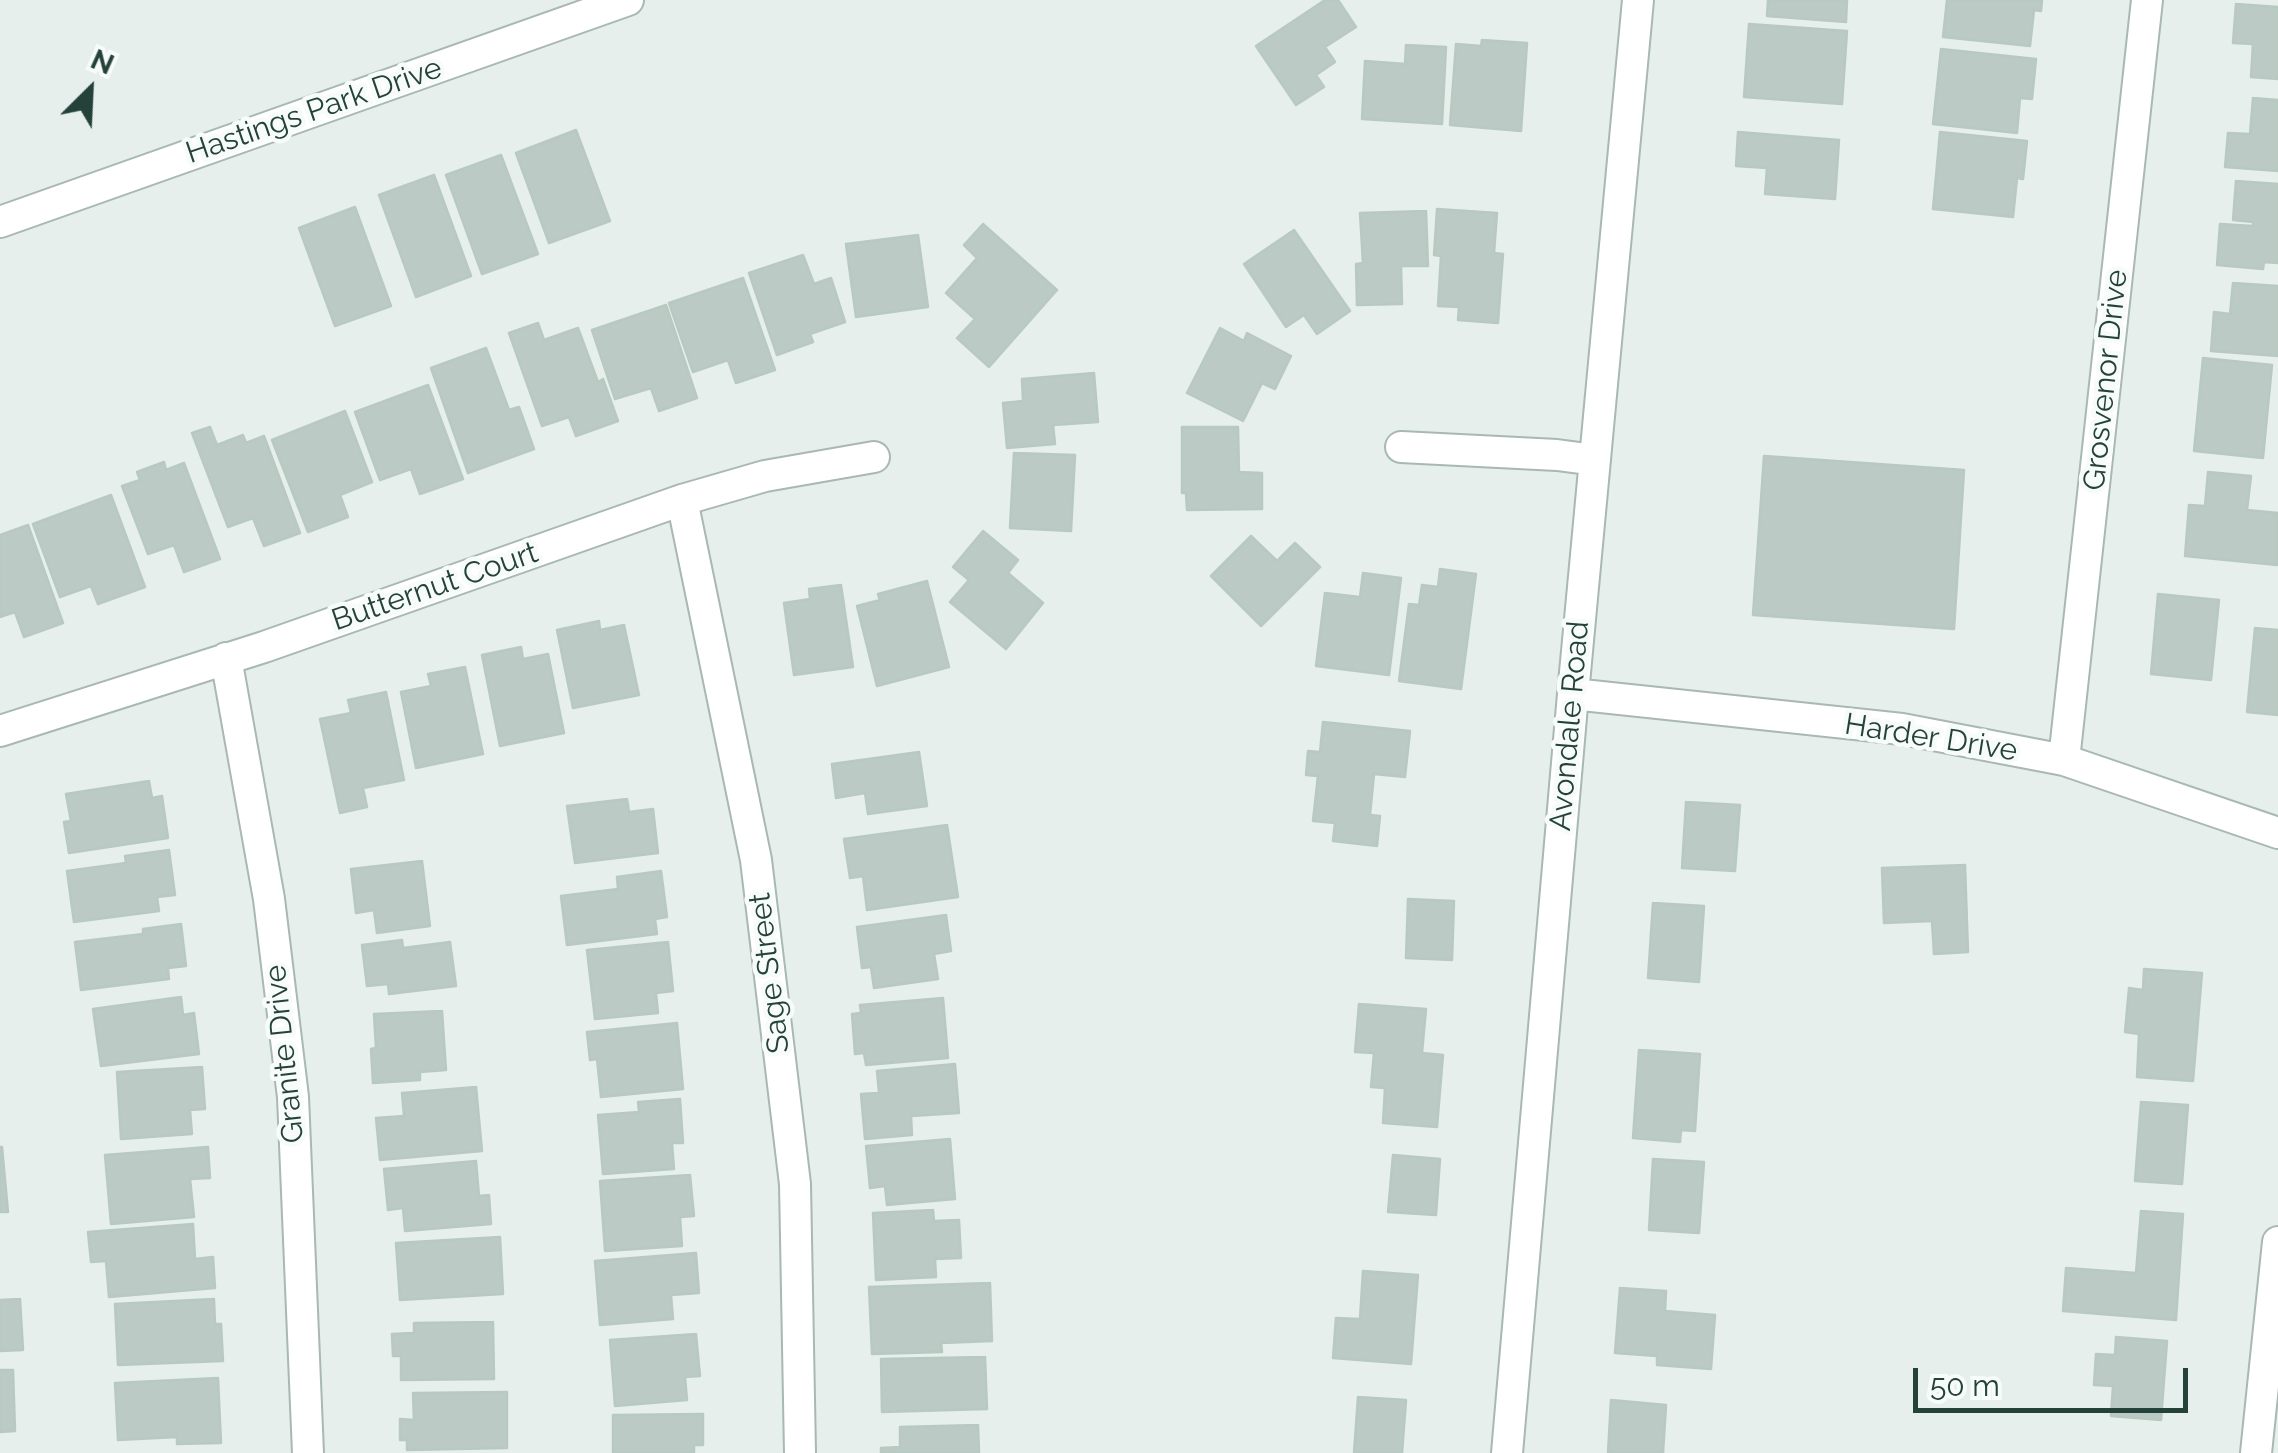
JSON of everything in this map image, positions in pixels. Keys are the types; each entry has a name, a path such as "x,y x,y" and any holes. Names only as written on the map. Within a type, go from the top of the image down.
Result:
{"street":[{"name":"Hastings Park Drive","path":"0,222 628,0"},
{"name":"Avondale Road","path":"1507,1453 1638,0"},
{"name":"Grosvenor Drive","path":"2064,760 2148,0"},
{"path":"1402,447 1595,460"},
{"name":"Butternut Court","path":"0,731 264,648 682,500 765,476 874,457"},
{"name":"Sage Street","path":"682,500 756,860 794,1184 800,1453"},
{"name":"Granite Drive","path":"226,658 270,899 293,1097 308,1453"},
{"name":"Harder Drive","path":"1573,694 1902,729 2064,760 2278,834"},
{"path":"2256,1453 2278,1242"}],"building":[{"path":"1325,0 1338,0 1356,27 1325,47 1335,62 1316,75 1324,87 1296,105 1256,46"},
{"path":"1768,0 1847,0 1846,22 1767,16"},
{"path":"1947,0 2042,0 2041,11 2034,10 2030,46 1943,37"},
{"path":"2236,4 2278,7 2278,79 2251,77 2253,44 2233,43"},
{"path":"1749,24 1847,31 1842,104 1744,97"},
{"path":"1482,40 1527,43 1521,131 1450,125 1456,44 1481,46"},
{"path":"1406,45 1446,47 1442,124 1362,119 1365,61 1405,64"},
{"path":"1941,49 2036,59 2032,99 2020,98 2017,133 1933,124"},
{"path":"2253,98 2278,100 2278,171 2225,167 2228,133 2250,134"},
{"path":"576,130 610,221 549,243 516,153"},
{"path":"1738,132 1839,140 1835,199 1765,194 1767,168 1736,166"},
{"path":"1940,132 2027,141 2023,179 2017,178 2013,217 1933,209"},
{"path":"501,155 538,254 482,274 446,175"},
{"path":"434,175 471,276 416,297 379,195"},
{"path":"2236,181 2278,184 2278,263 2264,262 2263,269 2217,265 2220,224 2253,226 2253,222 2233,220"},
{"path":"355,207 391,306 335,326 299,228"},
{"path":"1437,209 1497,213 1494,253 1503,254 1498,323 1458,320 1459,307 1438,306 1441,256 1434,255"},
{"path":"1426,211 1428,266 1401,266 1402,304 1357,305 1356,264 1363,263 1360,213"},
{"path":"983,224 1057,290 989,367 957,338 975,319 946,293 977,258 964,245"},
{"path":"1294,230 1350,311 1317,334 1304,315 1286,327 1244,264"},
{"path":"918,235 928,307 856,317 846,244"},
{"path":"803,255 814,284 831,278 845,322 810,334 813,342 777,355 749,273"},
{"path":"743,278 775,370 736,383 728,360 693,372 669,303"},
{"path":"2233,283 2278,286 2278,356 2211,351 2214,312 2230,314"},
{"path":"666,305 697,398 659,411 651,388 615,399 592,330"},
{"path":"538,323 544,340 578,328 618,421 576,436 569,417 542,426 509,333"},
{"path":"1220,328 1244,341 1247,333 1291,356 1275,389 1262,383 1243,421 1187,393"},
{"path":"486,348 509,410 519,407 534,449 468,473 431,368"},
{"path":"2203,358 2272,365 2263,458 2194,451"},
{"path":"1094,373 1098,422 1053,425 1055,444 1007,448 1003,403 1023,401 1022,379"},
{"path":"428,385 463,479 420,494 411,469 380,480 355,412"},
{"path":"345,411 372,482 340,495 348,517 308,532 272,440"},
{"path":"210,427 217,445 243,435 246,443 264,436 300,533 264,546 253,518 228,527 192,433"},
{"path":"1182,427 1238,427 1239,472 1262,473 1262,509 1187,510 1186,493 1182,493"},
{"path":"1014,453 1075,455 1071,531 1010,528"},
{"path":"1764,456 1964,470 1954,629 1753,615"},
{"path":"164,462 166,470 184,463 220,559 184,572 174,545 148,554 122,486 140,480 137,472"},
{"path":"2208,472 2251,476 2247,510 2278,513 2277,565 2185,556 2189,505 2205,506"},
{"path":"111,495 145,587 98,604 91,586 60,597 33,524"},
{"path":"28,525 63,623 24,637 15,612 0,617 0,535"},
{"path":"983,531 1018,560 1008,573 1043,603 1006,649 950,602 969,580 953,567"},
{"path":"1251,536 1277,561 1295,543 1320,567 1261,626 1211,576"},
{"path":"1440,569 1476,574 1461,689 1399,681 1409,604 1419,605 1422,585 1438,587"},
{"path":"1363,573 1401,578 1389,675 1316,666 1325,593 1360,597"},
{"path":"927,581 949,667 877,686 857,606 880,600 878,594"},
{"path":"841,585 853,667 794,675 784,603 810,599 809,589"},
{"path":"2158,594 2219,600 2211,680 2151,674"},
{"path":"599,621 600,630 624,625 639,695 573,708 557,630"},
{"path":"2255,628 2278,630 2278,715 2247,712"},
{"path":"521,647 523,659 548,654 564,733 500,746 482,655"},
{"path":"465,667 483,754 416,768 401,692 431,686 428,674"},
{"path":"386,692 404,780 363,788 367,807 340,813 320,719 351,713 348,700"},
{"path":"1323,722 1410,731 1405,777 1374,774 1370,815 1380,816 1377,846 1333,841 1335,823 1313,821 1318,776 1306,775 1308,751 1320,752"},
{"path":"919,752 927,806 868,814 865,793 836,798 832,764"},
{"path":"149,781 152,798 162,796 168,838 69,853 64,822 71,821 66,794"},
{"path":"627,799 629,812 653,809 658,853 575,863 567,806"},
{"path":"1686,802 1740,805 1735,871 1682,868"},
{"path":"947,825 958,897 867,910 863,876 850,878 844,839"},
{"path":"169,850 175,895 157,897 159,911 74,922 67,871 126,863 125,856"},
{"path":"422,861 430,926 377,933 374,910 356,913 351,869"},
{"path":"1965,865 1968,952 1934,954 1932,921 1884,923 1882,868"},
{"path":"661,871 667,917 655,919 657,934 567,945 561,896 618,889 617,877"},
{"path":"1408,899 1454,901 1452,960 1406,958"},
{"path":"1653,903 1704,906 1699,982 1648,978"},
{"path":"946,915 951,951 934,954 938,979 874,988 871,967 862,968 857,927"},
{"path":"181,924 186,966 168,968 169,979 81,990 75,942 143,934 143,929"},
{"path":"402,940 403,948 450,942 456,986 389,994 388,984 367,986 362,945"},
{"path":"668,942 673,991 656,993 658,1013 595,1019 587,950"},
{"path":"2144,969 2202,973 2193,1081 2137,1077 2139,1034 2125,1032 2129,988 2143,990"},
{"path":"181,997 183,1015 194,1013 199,1054 101,1066 93,1009"},
{"path":"943,998 948,1058 866,1065 864,1053 855,1054 852,1014 861,1013 860,1005"},
{"path":"1359,1004 1426,1009 1422,1053 1443,1055 1437,1127 1383,1123 1385,1088 1371,1087 1374,1053 1355,1052"},
{"path":"442,1011 446,1070 420,1072 420,1080 373,1083 374,1014"},
{"path":"677,1023 683,1089 601,1097 597,1059 590,1060 587,1032"},
{"path":"1639,1050 1700,1054 1695,1131 1681,1130 1680,1142 1633,1138"},
{"path":"955,1064 959,1113 911,1116 912,1135 865,1139 861,1094 879,1093 877,1071"},
{"path":"202,1067 205,1109 190,1110 192,1134 121,1139 117,1072"},
{"path":"476,1087 482,1151 380,1160 376,1118 404,1116 402,1093"},
{"path":"680,1099 683,1143 672,1143 674,1169 603,1174 598,1115 639,1112 638,1102"},
{"path":"2141,1102 2188,1105 2182,1184 2135,1181"},
{"path":"950,1139 955,1199 887,1205 885,1186 870,1188 866,1146"},
{"path":"2,1147 8,1212 0,1212"},
{"path":"208,1147 210,1178 190,1179 194,1217 111,1224 105,1155"},
{"path":"1393,1155 1440,1159 1436,1215 1388,1212"},
{"path":"1653,1159 1704,1162 1699,1233 1649,1230"},
{"path":"476,1161 479,1196 489,1195 491,1224 405,1231 403,1208 388,1210 384,1169"},
{"path":"690,1175 694,1216 680,1217 682,1246 605,1251 600,1181"},
{"path":"933,1210 934,1221 959,1220 961,1258 935,1259 936,1277 876,1280 873,1213"},
{"path":"2141,1211 2183,1214 2176,1320 2063,1311 2066,1268 2136,1273"},
{"path":"193,1224 195,1259 213,1257 215,1288 109,1297 106,1261 91,1262 88,1232"},
{"path":"500,1237 503,1294 400,1300 396,1243"},
{"path":"696,1253 699,1293 671,1295 673,1319 600,1325 595,1261"},
{"path":"1363,1271 1418,1275 1411,1364 1333,1358 1336,1318 1360,1319"},
{"path":"990,1283 992,1341 941,1343 942,1352 872,1354 869,1287"},
{"path":"1620,1288 1666,1291 1665,1311 1715,1315 1711,1369 1657,1365 1657,1356 1615,1353"},
{"path":"20,1299 23,1350 0,1351 0,1300"},
{"path":"214,1299 215,1324 221,1324 223,1361 118,1365 115,1304"},
{"path":"493,1322 494,1379 401,1380 401,1356 393,1356 392,1334 414,1333 414,1323"},
{"path":"696,1334 700,1376 685,1377 687,1400 615,1406 610,1340"},
{"path":"2116,1337 2167,1341 2161,1420 2111,1416 2113,1386 2094,1385 2096,1354 2115,1355"},
{"path":"985,1357 987,1409 882,1412 881,1359"},
{"path":"0,1370 13,1370 15,1431 0,1432"},
{"path":"218,1378 221,1443 177,1444 177,1437 118,1440 115,1383"},
{"path":"507,1392 507,1448 407,1450 407,1440 400,1440 400,1419 414,1420 413,1393"},
{"path":"1358,1397 1406,1400 1402,1453 1354,1453"},
{"path":"1611,1400 1666,1405 1663,1453 1608,1453"},
{"path":"703,1414 703,1445 694,1445 694,1453 613,1453 613,1415"},
{"path":"978,1425 979,1453 881,1453 881,1448 900,1447 900,1427"}]}
